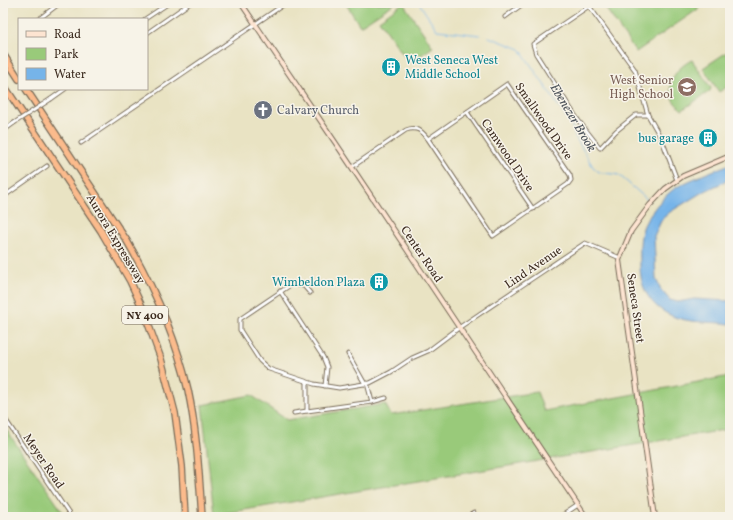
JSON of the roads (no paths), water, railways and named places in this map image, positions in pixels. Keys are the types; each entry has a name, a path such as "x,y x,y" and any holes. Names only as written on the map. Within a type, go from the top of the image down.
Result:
{"highway":[{"path":"3,54 18,77"},
{"name":"Aurora Expressway","path":"3,84 109,244 130,281 142,307 161,359 175,413 182,466 185,517"},
{"name":"Aurora Expressway","path":"27,90 128,241 162,310 181,364 189,398 196,441 202,517"}],"main road":[{"name":"Center Road","path":"240,3 352,166 586,517"},
{"name":"Seneca Street","path":"655,517 619,260 631,231 650,205 665,189 682,176 730,156"}],"street":[{"path":"40,18 60,3"},
{"path":"146,18 169,3"},
{"path":"148,31 190,3"},
{"path":"81,143 286,3"},
{"path":"504,17 524,3"},
{"path":"648,114 636,115 616,131 600,148 578,120 536,54 533,44 589,6 635,70 648,114 662,140 678,180"},
{"name":"Smallwood Drive","path":"467,112 507,84 570,175 571,180 566,186 533,209"},
{"path":"3,131 64,90"},
{"path":"428,139 467,112"},
{"name":"Camwood Drive","path":"467,112 533,209"},
{"path":"352,166 406,130 414,128 424,133 493,236 533,209"},
{"path":"3,197 47,166"},
{"name":"Lind Avenue","path":"460,327 585,243 620,258"},
{"path":"310,293 304,286 292,284 240,318 240,330 260,361 269,369 307,382 339,388 366,384 391,372 412,358 428,351 460,327"},
{"path":"280,291 323,357 327,367 325,386"},
{"path":"348,354 366,384 372,402"},
{"path":"307,382 307,411"},
{"path":"294,413 372,402 386,398"},
{"name":"Meyer Road","path":"3,416 71,517"},
{"path":"560,517 578,505"},
{"path":"467,517 474,513"}],"water":[{"path":"730,164 730,179 701,193 670,212 662,219 654,236 656,279 661,290 670,300 678,302 694,299 730,301 730,324 690,321 675,317 661,310 651,300 644,289 640,268 640,245 644,225 661,200 677,187"}],"waterway":[{"name":"Ebenezer Brook","path":"419,3 437,30 480,35"},
{"name":"Ebenezer Brook","path":"489,37 520,49 572,126 575,136 593,167 599,172 619,175 649,201"}],"place":[{"name":"West Seneca West Middle School","path":"391,67"},
{"name":"West Senior High School","path":"687,87"},
{"name":"Calvary Church","path":"263,110"},
{"name":"bus garage","path":"708,138"},
{"name":"Wimbeldon Plaza","path":"379,282"}]}
